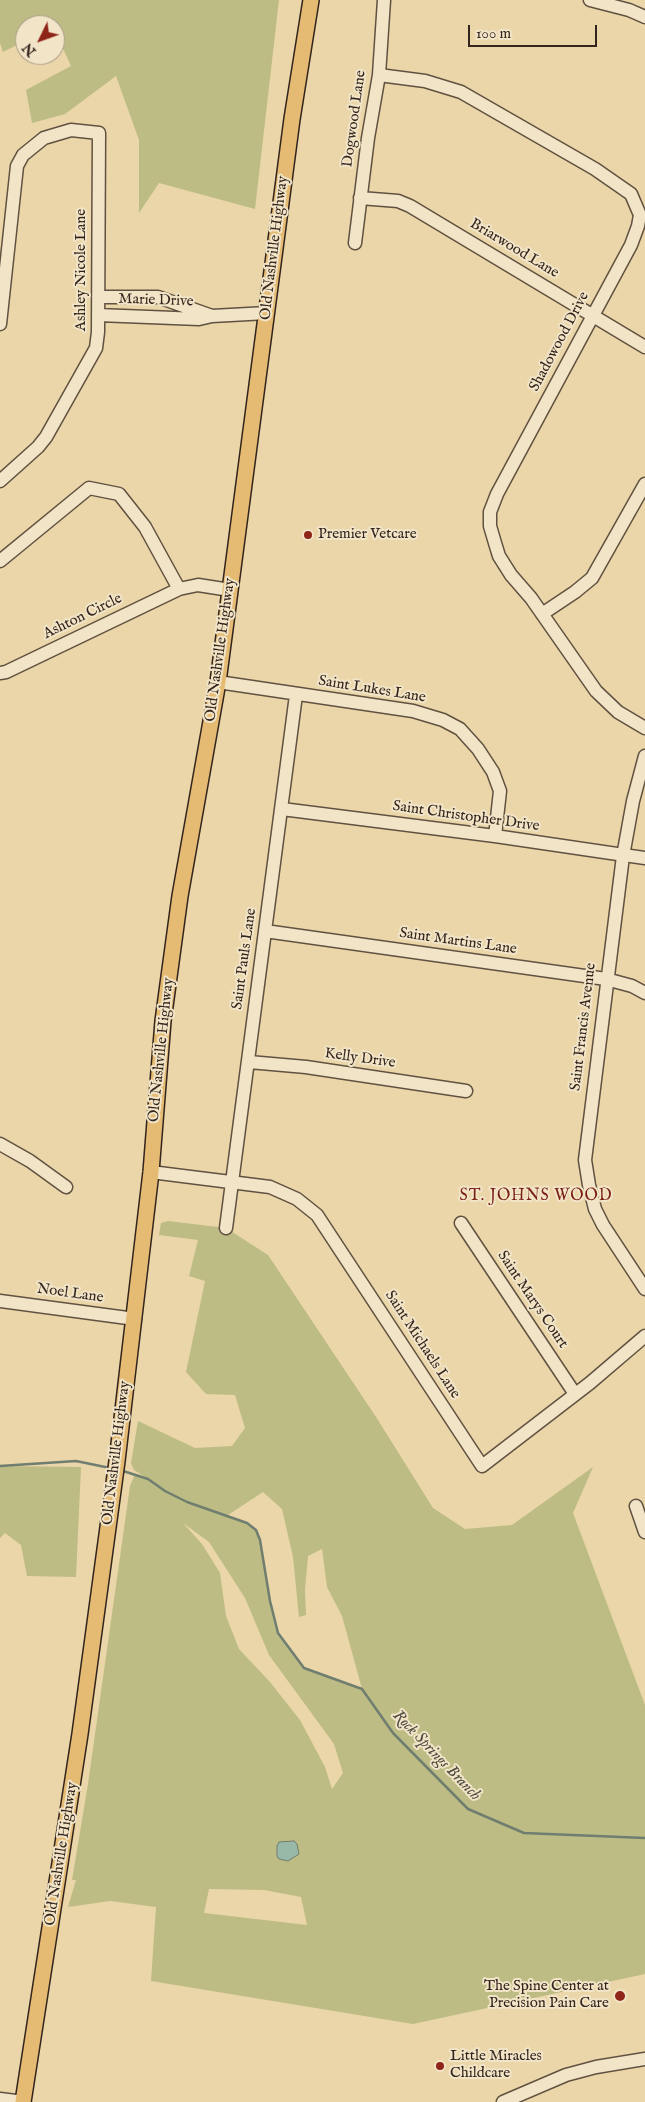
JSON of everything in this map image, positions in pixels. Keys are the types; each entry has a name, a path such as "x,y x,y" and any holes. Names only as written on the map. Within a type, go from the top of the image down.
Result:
{"main road":[{"name":"Old Nashville Highway","path":"23,2102 80,1734 117,1461 151,1172 164,1012 180,896 218,682 292,119 311,0"}],"street":[{"name":"Dogwood Lane","path":"355,243 378,75 384,0"},
{"path":"590,0 629,10 645,17"},
{"name":"Shadowood Drive","path":"378,75 425,80 461,92 595,169 631,194 640,215 631,245 502,486 490,512 490,526 502,560 601,697 618,712 645,728"},
{"name":"Ashley Nicole Lane","path":"0,324 17,166 23,155 44,138 71,130 99,133 98,316 96,348 46,437 38,447 0,481"},
{"name":"Briarwood Lane","path":"360,198 398,201 410,206 645,347"},
{"name":"Marie Drive","path":"98,297 153,297 184,305 212,316"},
{"path":"153,297 153,318"},
{"name":"Marie Drive","path":"98,316 199,319 212,316 267,313"},
{"path":"542,614 592,578 645,484"},
{"path":"0,561 89,488 119,494 145,527 179,589"},
{"name":"Ashton Circle","path":"0,673 6,672 179,589 198,585 230,590"},
{"name":"Saint Lukes Lane","path":"218,682 296,695 413,710 443,720 460,729 478,749 493,772 500,792 495,836"},
{"name":"Saint Pauls Lane","path":"226,1228 296,695"},
{"name":"Saint Francis Avenue","path":"645,756 633,801 623,856 606,979 585,1160 589,1185 603,1225 645,1289"},
{"name":"Saint Christopher Drive","path":"282,809 495,836 645,858"},
{"name":"Saint Martins Lane","path":"265,932 606,979 632,986 645,993"},
{"name":"Kelly Drive","path":"249,1062 306,1068 466,1091"},
{"path":"0,1144 30,1160 66,1187"},
{"name":"Saint Michaels Lane","path":"151,1172 270,1187 297,1199 317,1215 482,1466 575,1394 645,1336"},
{"name":"Saint Marys Court","path":"461,1223 575,1394"},
{"name":"Noel Lane","path":"0,1301 135,1319"},
{"path":"636,1506 645,1532"},
{"path":"503,2102 566,2076 596,2067 645,2059"},
{"path":"0,2099 23,2102"}],"shaded area":[{"path":"0,0 279,0 255,209 159,183 139,213 139,140 116,76 65,114 32,123 26,90 71,66 65,53 65,15 15,15 15,46 3,52 0,43"},
{"path":"168,1221 226,1228 268,1255 376,1417 433,1508 465,1529 512,1525 593,1467 573,1513 645,1705 645,1974 413,2024 151,1981 156,1907 110,1901 68,1907 76,1880 72,1880 88,1784 130,1486 135,1474 145,1477 134,1470 131,1463 138,1421 195,1448 232,1446 245,1428 235,1395 206,1394 186,1372 205,1281 189,1276 198,1240 159,1235 161,1223","holes":["263,1492 282,1509 293,1557 299,1617 306,1615 305,1589 308,1556 322,1549 327,1587 342,1616 362,1689 304,1668 278,1633 270,1601 260,1540 256,1530 247,1523 228,1515","183,1523 209,1542 245,1598 269,1655 334,1744 343,1773 332,1789 325,1767 300,1720 270,1682 239,1649 226,1616 220,1573 202,1544","209,1889 264,1890 301,1897 307,1925 204,1913"]},
{"path":"0,1466 81,1467 76,1577 27,1576 21,1545 5,1533 0,1538"},
{"path":"294,1841 297,1844 299,1854 288,1861 279,1859 277,1856 277,1846 279,1842"}],"waterway":[{"name":"Rock Springs Branch","path":"0,1466 76,1461 110,1468"},
{"name":"Rock Springs Branch","path":"120,1470 148,1479 165,1491 187,1502 247,1523 256,1530 260,1540 270,1601 278,1633 304,1668 362,1689 393,1733 468,1809 524,1833 645,1838"}],"place":[{"name":"Premier Vetcare","path":"308,535"},
{"name":"The Spine Center at Precision Pain Care","path":"620,1996"},
{"name":"Little Miracles Childcare","path":"440,2066"}],"district":[{"name":"ST. JOHNS WOOD","path":"536,1197"}]}
